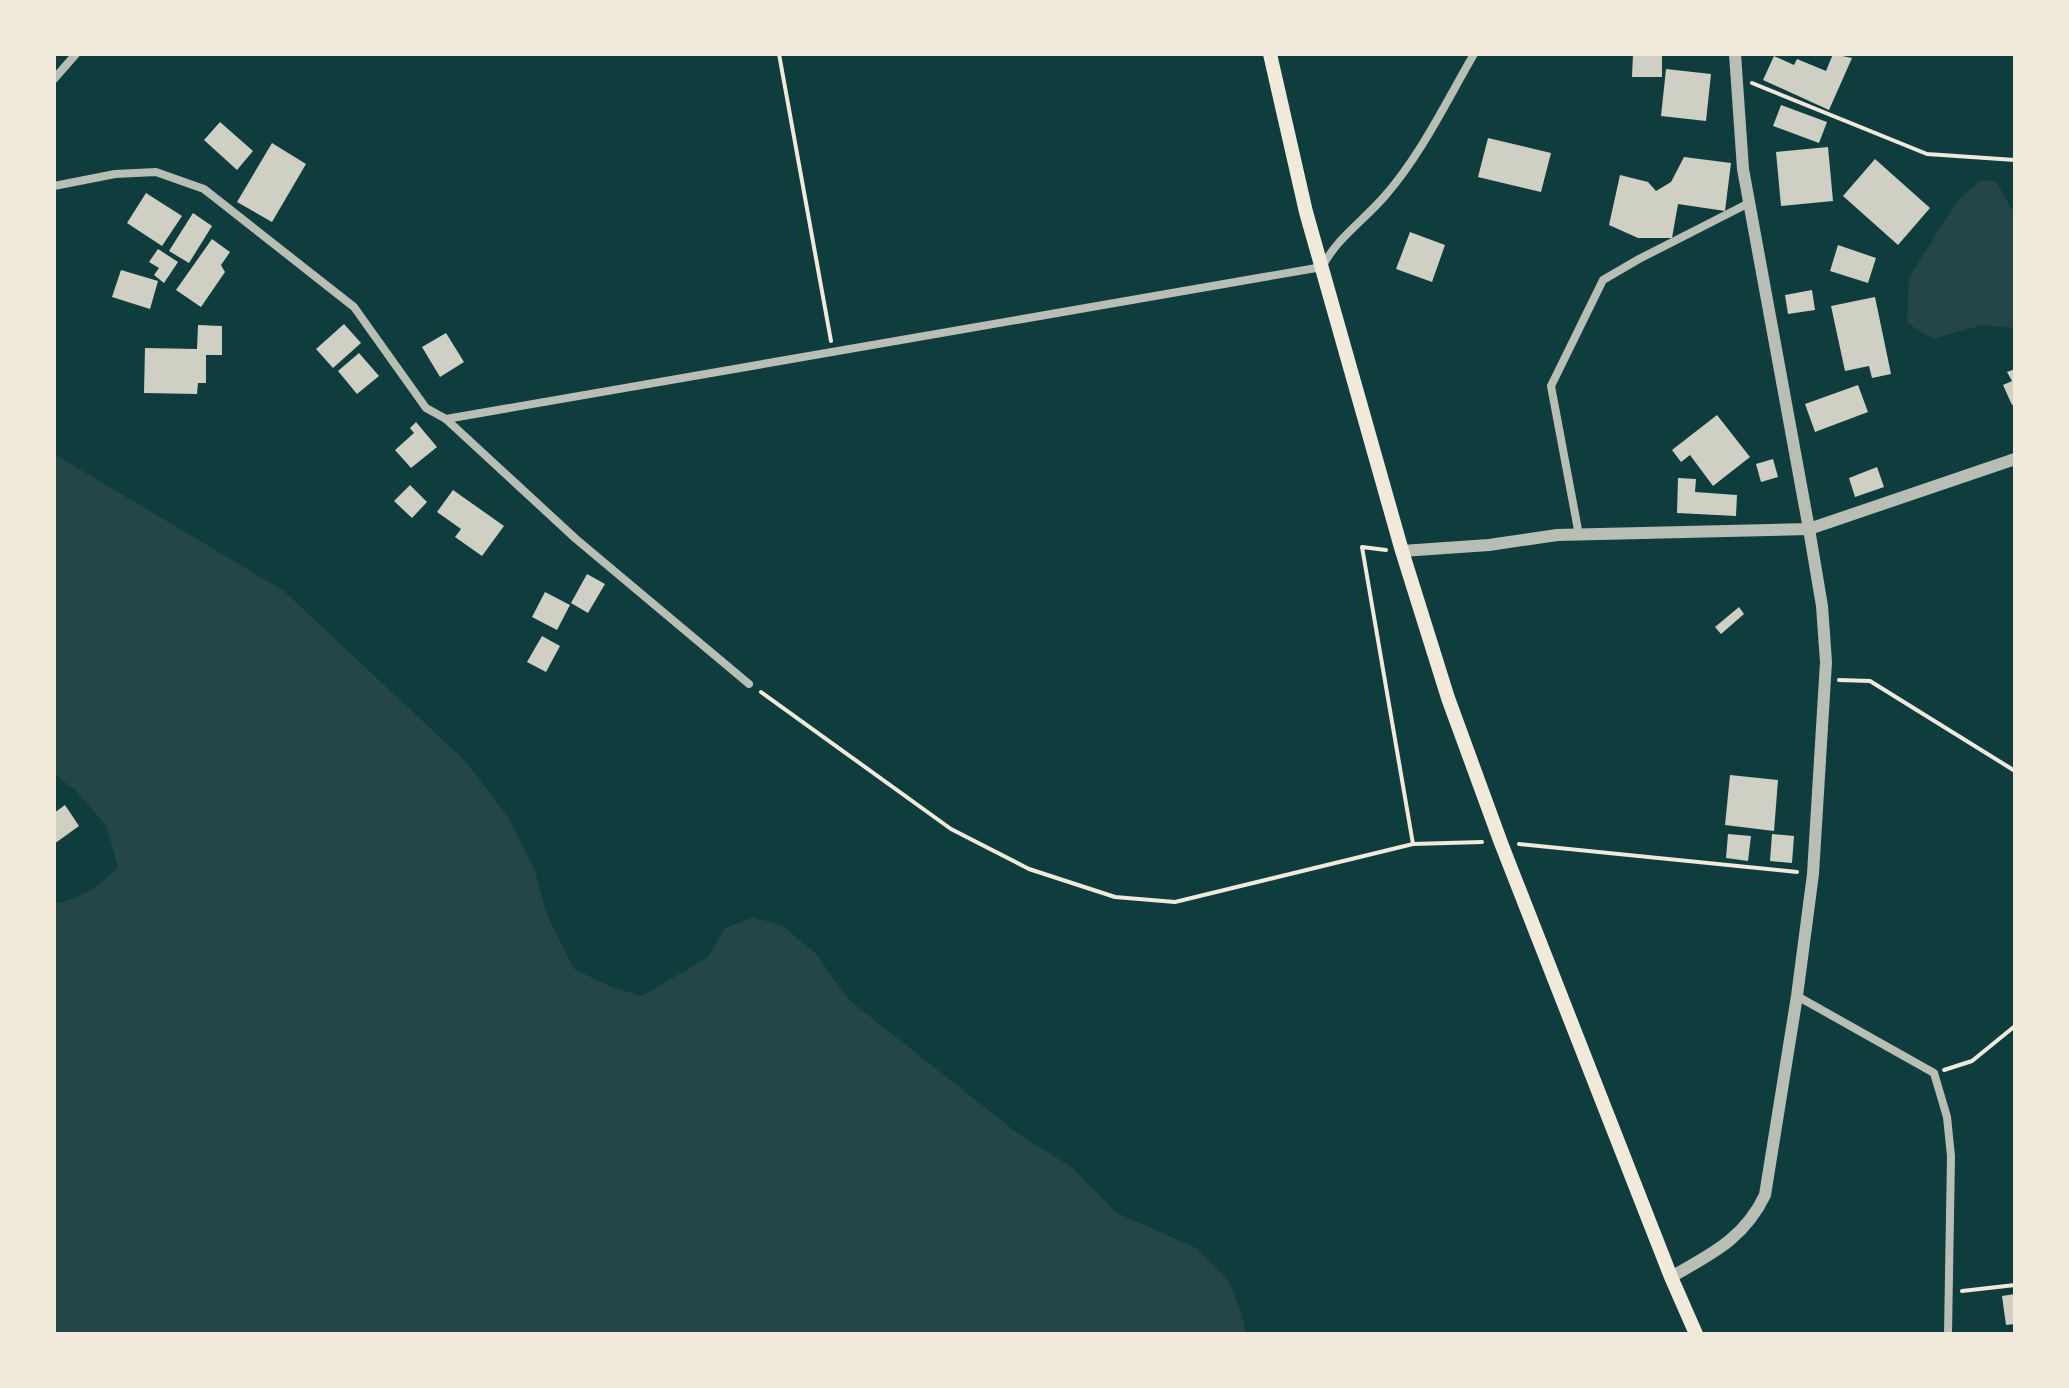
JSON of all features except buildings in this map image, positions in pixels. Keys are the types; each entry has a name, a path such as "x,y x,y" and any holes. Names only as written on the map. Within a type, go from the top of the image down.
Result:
{"main road":[{"path":"1270,54 1306,212 1402,551 1448,698 1501,843 1696,1334"}],"street":[{"path":"54,79 76,54"},
{"path":"446,419 1322,267 1332,249 1384,197 1422,143 1474,54"},
{"path":"1671,1277 1729,1243 1756,1214 1765,1195 1813,874 1825,680 1822,606 1743,169 1735,54"},
{"path":"54,186 115,174 156,172 204,189 354,307 426,408 446,419 576,539 749,684"},
{"path":"1579,535 1551,386 1603,280 1749,203"},
{"path":"1402,551 1579,535 1809,529 2015,459"},
{"path":"1797,996 1934,1073 1947,1117 1951,1156 1948,1334"}],"path":[{"path":"779,54 833,351"},
{"path":"1735,76 1927,154 2015,160"},
{"path":"1362,547 1413,844"},
{"path":"1825,680 1870,681 2015,771"},
{"path":"749,684 951,829 1029,869 1115,897 1175,902 1413,844 1501,843 1813,874"},
{"path":"1934,1073 1972,1061 2015,1026"},
{"path":"1948,1293 2015,1285"}],"shaded area":[{"path":"1981,180 1996,181 2015,211 2015,328 1982,325 1933,339 1907,323 1909,277 1958,200"},
{"path":"54,454 284,591 464,760 508,817 534,868 547,915 574,969 611,987 642,996 708,957 725,928 753,917 783,926 816,954 849,1000 1020,1135 1073,1168 1117,1213 1196,1248 1228,1280 1241,1311 1246,1334 54,1334 54,903 89,891 118,867 106,825 76,791 54,774"}]}
